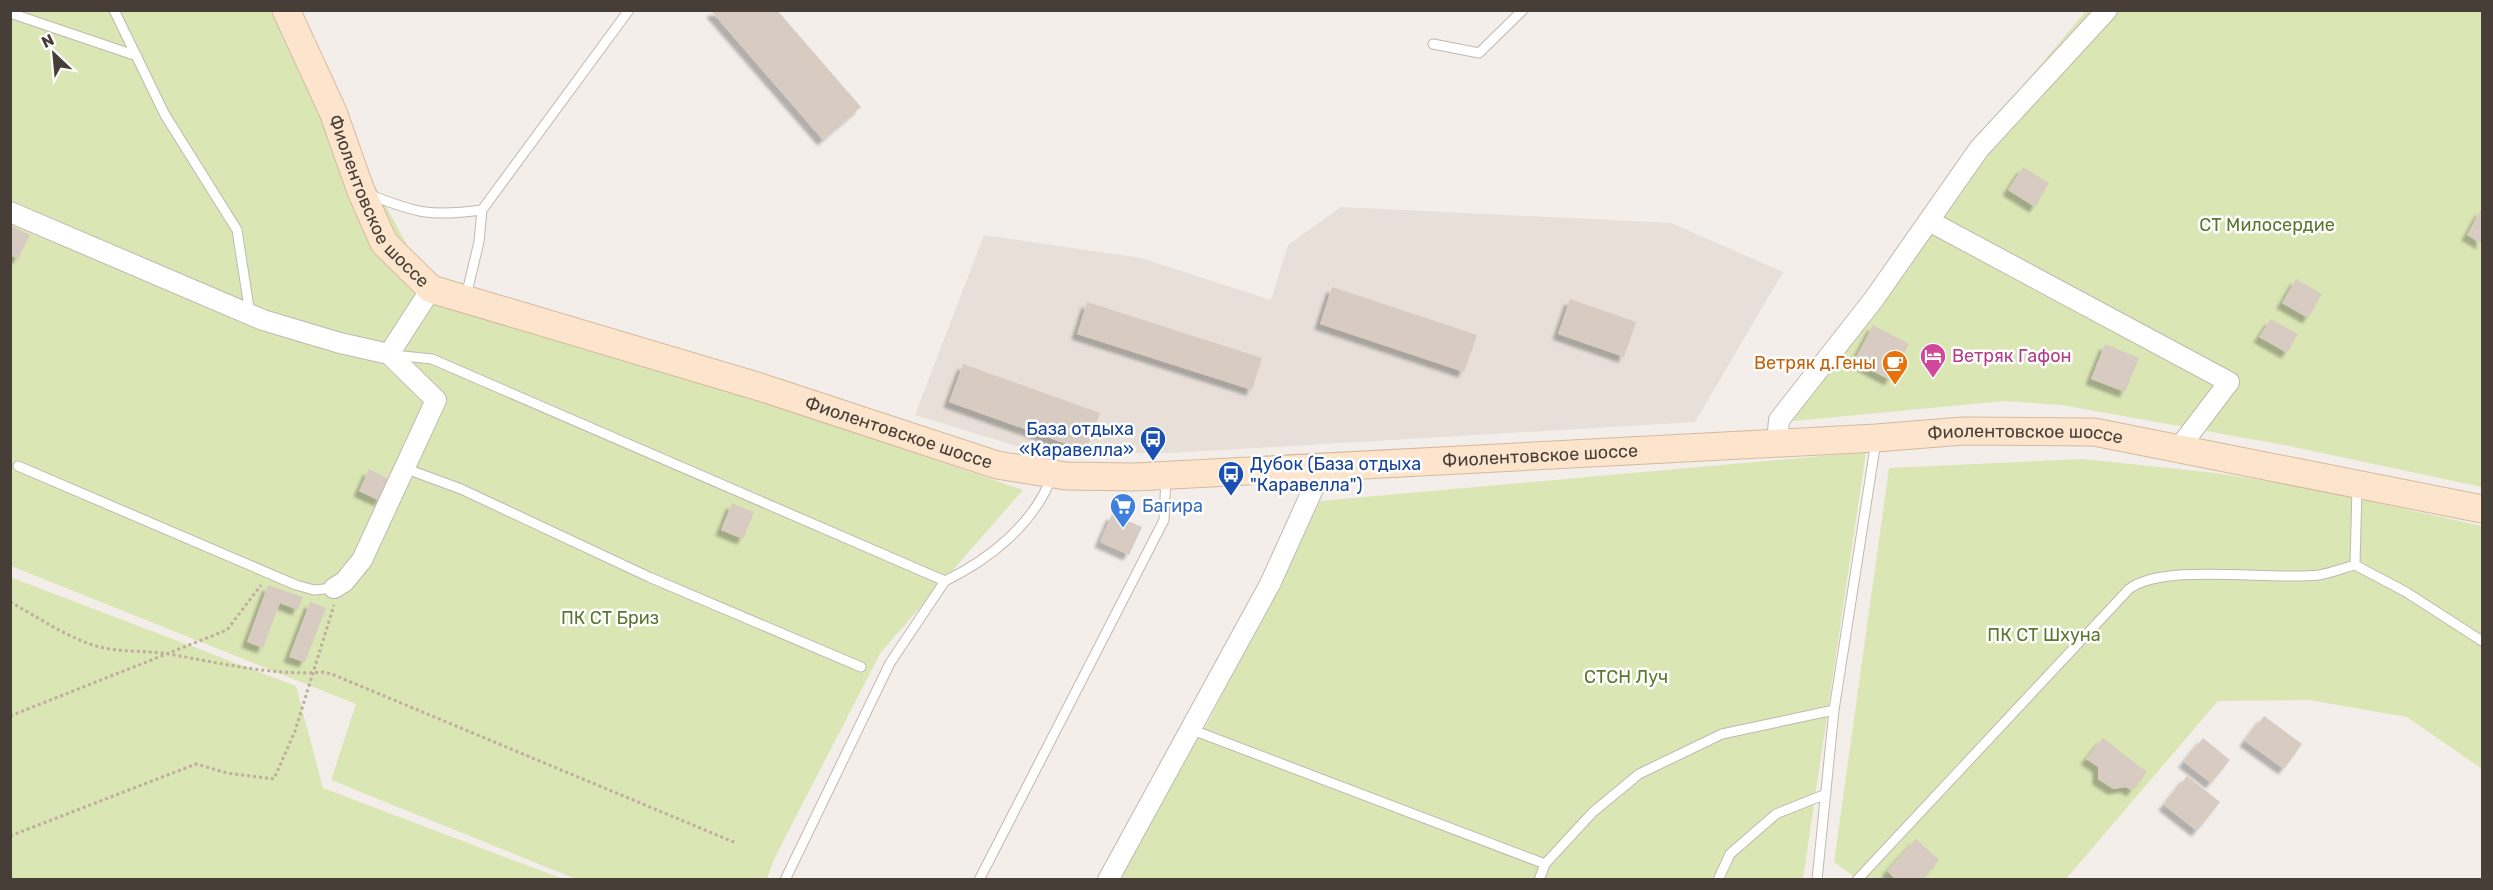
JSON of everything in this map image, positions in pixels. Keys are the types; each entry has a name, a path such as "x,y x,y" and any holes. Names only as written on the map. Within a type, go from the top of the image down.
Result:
{"main road":[{"name":"Фиолентовское шоссе","path":"286,10 333,112 361,191 384,243 431,289 760,387 997,465 1053,474 1136,477 1876,438 1963,431 2094,432 2357,482 2482,509"}],"street":[{"path":"1777,443 1779,420 1874,298 1979,149 2107,10"},
{"path":"10,212 250,314 340,343 389,354 436,400 362,560 344,582 334,588"},
{"path":"1929,221 2229,382 2179,448"},
{"path":"389,354 431,289"},
{"path":"1107,879 1270,584 1323,467"}],"lane":[{"path":"114,10 165,115 237,230 250,314"},
{"path":"465,298 478,242 482,210 629,10"},
{"path":"1433,44 1479,53 1523,10"},
{"path":"10,13 137,56"},
{"path":"361,191 410,211 444,216 482,210"},
{"path":"389,354 432,359 945,581"},
{"path":"1817,879 1834,710 1876,438"},
{"path":"18,466 270,574 314,590 334,588"},
{"path":"404,468 461,489 649,577 861,667"},
{"path":"785,879 890,663 945,581 978,565 1014,533 1043,500 1053,474"},
{"path":"979,879 1164,519 1166,476"},
{"path":"2355,565 2357,482"},
{"path":"1857,879 2129,589 2140,580 2193,575 2319,575 2355,565 2406,592 2482,641"},
{"path":"1539,879 1545,864 1593,812 1639,774 1722,734 1834,710"},
{"path":"1190,729 1545,864"},
{"path":"1718,879 1730,854 1776,814 1826,794"}],"path":[{"path":"10,716 227,630 270,574"},
{"path":"10,836 196,764 228,773 274,778 296,731 333,610 334,588"},
{"path":"10,602 64,632 95,645 125,652 166,654 233,667 324,672 334,675 736,843"}],"shaded area":[{"path":"1341,207 1671,223 1783,272 1695,422 1172,453 1039,453 915,415 984,235 1141,258 1271,300 1288,245"}],"green space":[{"name":"ПК СТ Бриз","path":"10,11 280,11 431,289 1023,490 881,652 775,857 767,879 576,879 331,780 356,704 11,566"},
{"name":"СТ Милосердие","path":"2086,11 2482,11 2482,487 2289,446 2062,405 2004,401 1773,423 1979,138"},
{"name":"СТСН Луч","path":"1866,452 1803,879 1114,880 1207,724 1320,501"},
{"name":"ПК СТ Шхуна","path":"2083,459 2216,473 2300,486 2482,526 2482,769 2407,717 2309,700 2218,701 2066,879 1853,879 1852,875 1834,862 1889,468"},
{"path":"10,577 296,686 323,788 563,879 11,879"}],"building":[{"path":"715,10 777,10 861,107 823,140 712,12"},
{"path":"2023,167 2049,183 2035,207 2008,190"},
{"path":"2482,208 2482,244 2467,235"},
{"path":"12,226 30,235 18,259 10,255"},
{"path":"2296,279 2322,294 2308,318 2282,303"},
{"path":"1332,287 1477,335 1464,372 1320,324"},
{"path":"1570,299 1636,322 1624,357 1558,334"},
{"path":"1087,302 1262,358 1252,390 1077,334"},
{"path":"2271,319 2298,334 2287,353 2259,337"},
{"path":"1873,325 1909,344 1890,380 1854,361"},
{"path":"2105,344 2139,358 2125,392 2091,379"},
{"path":"963,364 1100,413 1086,451 949,402"},
{"path":"369,469 391,480 380,501 359,491"},
{"path":"732,503 754,512 743,539 721,530"},
{"path":"1112,514 1142,527 1129,555 1100,542"},
{"path":"268,585 303,597 298,610 280,603 263,648 247,642"},
{"path":"310,602 326,608 305,662 289,657"},
{"path":"2264,716 2302,744 2284,769 2245,741"},
{"path":"2103,738 2147,772 2132,791 2126,787 2113,789 2098,779 2098,767 2086,759"},
{"path":"2203,738 2230,760 2211,783 2184,762"},
{"path":"2187,776 2220,802 2197,831 2164,805"},
{"path":"1916,839 1939,860 1922,880 1896,880 1887,871"}],"place":[{"name":"Ветряк Гафон","path":"1933,379"},
{"name":"Ветряк д.Гены","path":"1895,386"},
{"name":"База отдыха «Каравелла»","path":"1153,462"},
{"name":"Дубок (База отдыха \"Каравелла\")","path":"1231,497"},
{"name":"Багира","path":"1123,529"}]}
